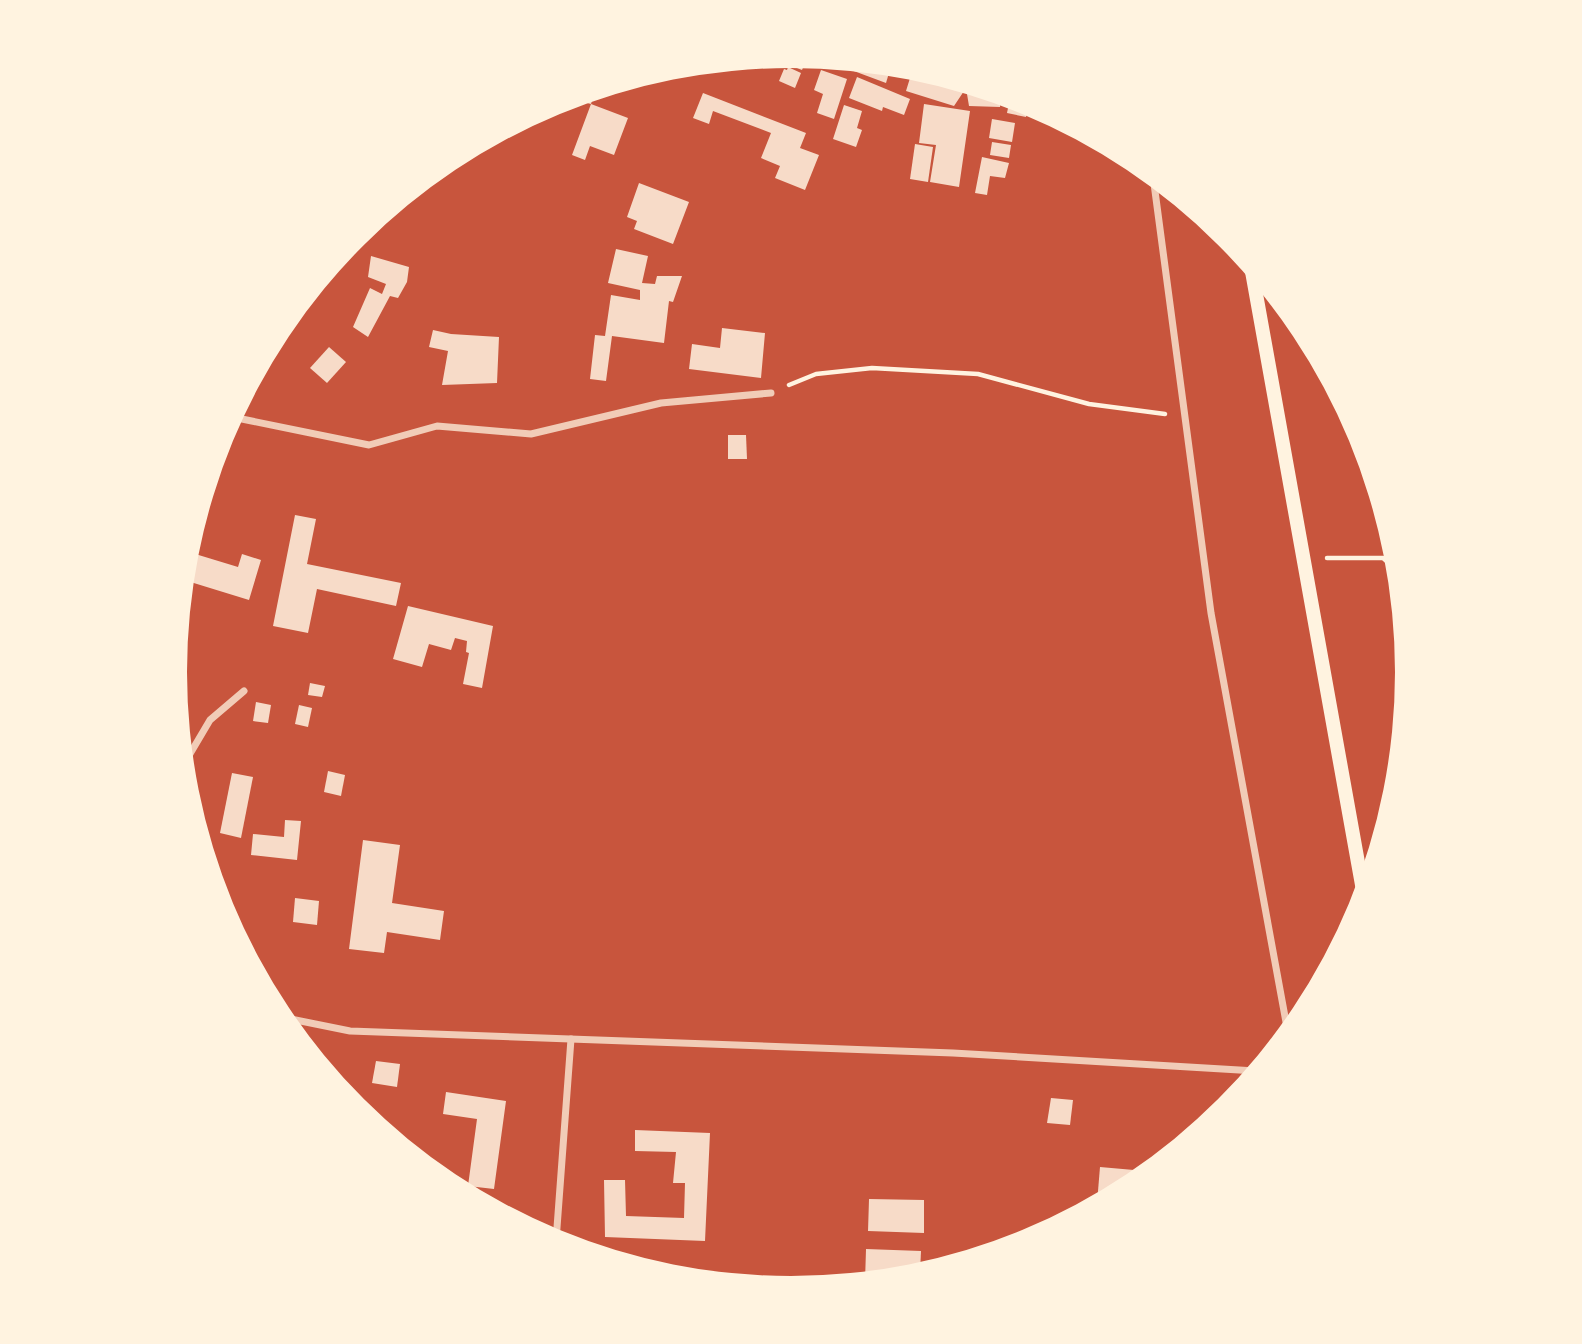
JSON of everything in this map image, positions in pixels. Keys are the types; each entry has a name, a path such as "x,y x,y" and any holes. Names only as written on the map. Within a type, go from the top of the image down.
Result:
{"main road":[{"path":"1254,285 1360,874"}],"street":[{"path":"1155,190 1211,613 1285,1018"},
{"path":"243,419 369,445 437,426 531,434 661,403 771,393"},
{"path":"192,751 210,720 244,691"},
{"path":"298,1021 350,1031 953,1053 1245,1070"},
{"path":"557,1229 571,1039"}],"path":[{"path":"771,393 816,374 872,368 978,374 1089,404 1183,417"},
{"path":"1303,558 1384,559"}],"building":[{"path":"790,68 801,73 795,88 779,81 784,69"},
{"path":"821,70 847,79 834,119 817,113 823,94 814,90"},
{"path":"856,72 888,76 886,83"},
{"path":"857,77 910,99 904,115 883,107 882,111 849,98"},
{"path":"909,80 962,93 954,106 906,91"},
{"path":"703,93 806,133 800,148 819,155 805,190 775,178 780,166 761,158 771,133 713,111 709,124 693,118"},
{"path":"967,95 1000,106 1000,107 969,106"},
{"path":"591,104 628,118 614,155 590,146 585,160 572,155"},
{"path":"924,104 970,111 959,187 930,182 936,145 919,143"},
{"path":"844,105 862,111 857,128 862,130 856,147 833,139"},
{"path":"1008,109 1026,116 1026,117 1007,113"},
{"path":"992,119 1015,123 1012,142 989,138"},
{"path":"992,142 1011,145 1009,158 990,155"},
{"path":"915,144 933,147 928,182 910,179"},
{"path":"982,157 1009,163 1005,178 990,176 987,195 975,193"},
{"path":"639,183 689,202 673,244 634,229 637,221 627,217"},
{"path":"616,249 648,256 642,283 655,284 657,276 682,276 673,302 669,301 664,343 612,336 606,381 590,379 595,335 605,336 611,295 640,300 640,290 608,283"},
{"path":"371,256 409,267 407,282 398,298 390,296 368,337 353,327 370,288 382,294 386,284 368,277"},
{"path":"722,328 765,333 761,378 689,369 692,344 720,348"},
{"path":"433,330 499,337 497,383 442,385 448,351 429,347"},
{"path":"329,347 346,362 327,383 310,368"},
{"path":"728,435 746,435 747,459 728,459"},
{"path":"295,515 316,519 307,564 401,583 396,606 317,589 308,633 273,626"},
{"path":"242,554 261,560 249,600 194,583 199,555 238,567"},
{"path":"408,606 493,626 482,688 463,684 469,653 466,652 467,641 455,638 451,650 429,644 422,667 393,659"},
{"path":"310,683 325,686 322,697 308,695"},
{"path":"256,702 271,705 268,723 253,721"},
{"path":"299,705 312,708 308,727 295,724"},
{"path":"328,771 345,775 341,796 324,792"},
{"path":"232,773 253,777 241,838 220,833"},
{"path":"285,820 301,821 297,860 251,855 253,834 284,837"},
{"path":"363,840 400,845 392,903 444,911 440,940 387,932 384,953 349,949"},
{"path":"295,898 319,901 317,925 293,922"},
{"path":"376,1061 400,1064 397,1087 372,1083"},
{"path":"446,1092 506,1101 494,1189 476,1187 469,1182 477,1119 443,1114"},
{"path":"1051,1098 1073,1100 1070,1125 1047,1123"},
{"path":"635,1130 710,1133 705,1241 605,1237 604,1180 625,1180 626,1216 684,1218 685,1183 673,1183 676,1152 635,1151"},
{"path":"1100,1167 1132,1170 1126,1174 1098,1192"},
{"path":"869,1199 924,1200 924,1233 868,1231"},
{"path":"866,1249 921,1251 921,1261 865,1271"}]}
